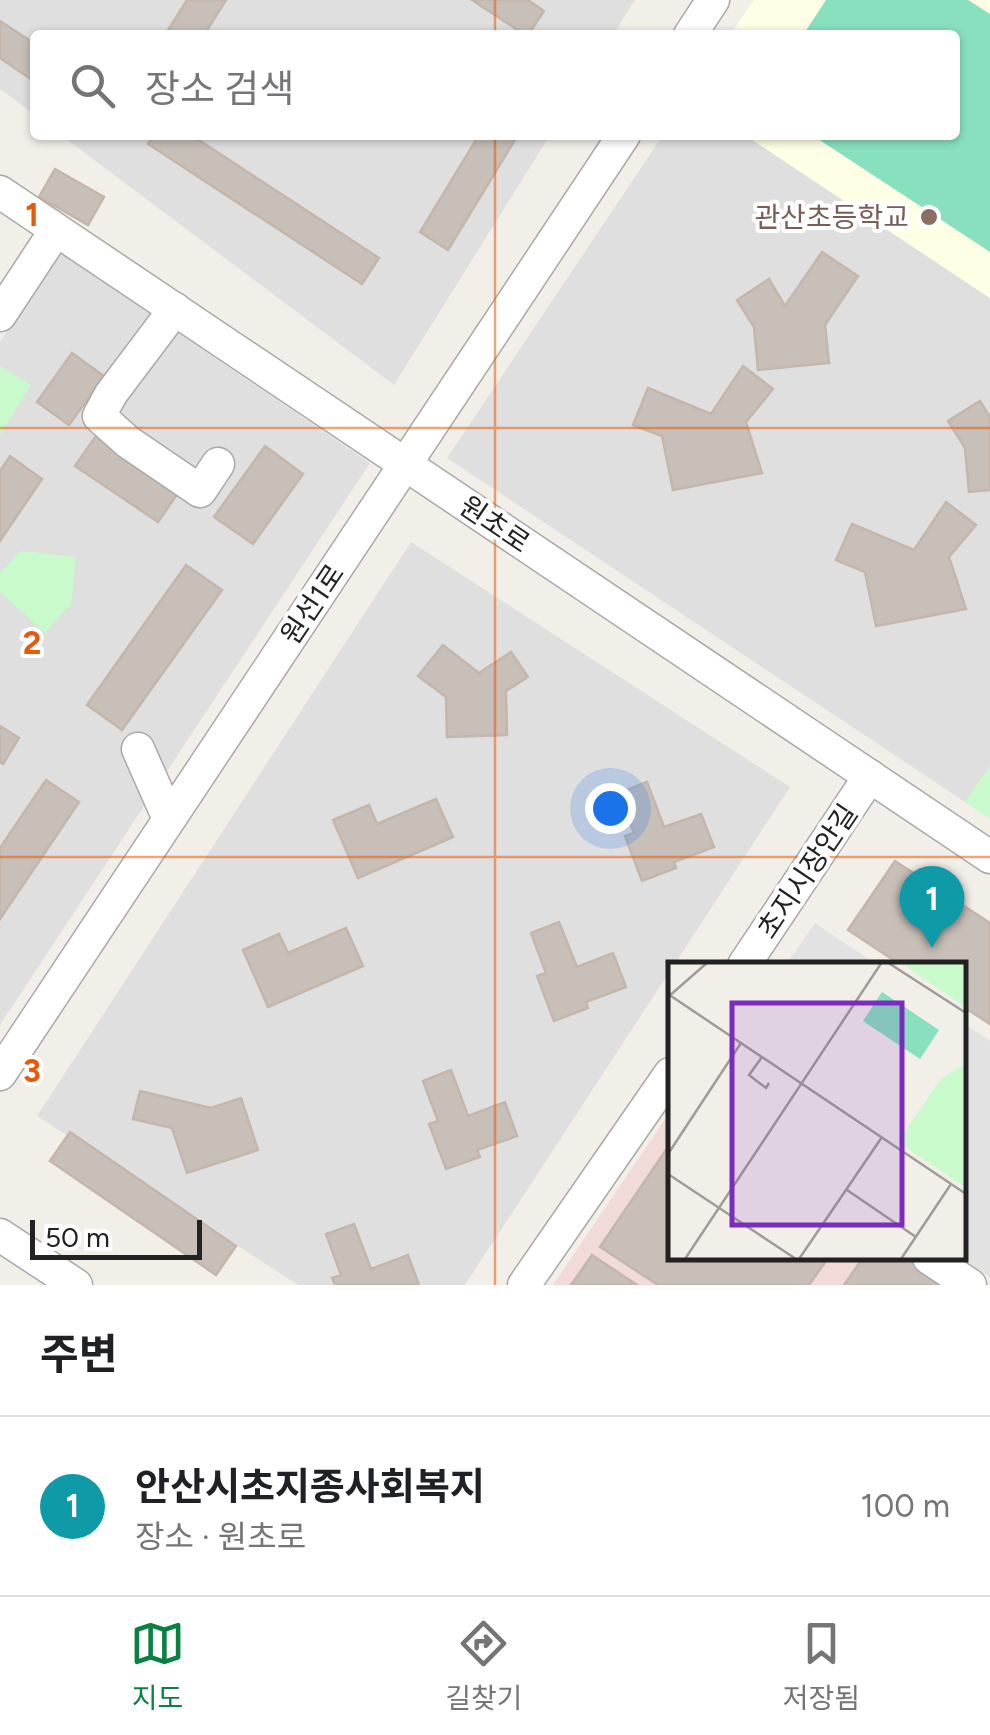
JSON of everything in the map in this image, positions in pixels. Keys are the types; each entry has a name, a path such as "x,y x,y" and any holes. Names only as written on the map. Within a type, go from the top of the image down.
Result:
{"street":[{"path":"693,30 713,0"},
{"name":"원선1로","path":"0,1074 621,140"},
{"name":"원초로","path":"0,192 990,857"},
{"path":"0,315 56,230"},
{"path":"175,309 99,416 128,442 200,491 218,464"},
{"path":"138,749 169,819"},
{"name":"초지시장안길","path":"746,962 870,776"},
{"path":"524,1285 668,1079"},
{"path":"0,1235 76,1285"},
{"path":"933,1260 970,1285"}],"shaded area":[{"path":"0,0 635,0 616,30 30,30 30,111 0,89"},
{"name":"관산초등학교","path":"754,0 990,0 990,298 753,140 960,140 960,30 733,30"},
{"path":"68,140 547,140 394,385"},
{"path":"660,140 753,140 990,298 990,766 965,802 447,458"},
{"path":"59,252 370,463 0,1025 0,342"},
{"path":"411,542 790,787 676,962 668,962 668,974 465,1285 298,1285 37,1116"},
{"path":"815,923 873,962 788,962"},
{"path":"965,1024 990,1041 990,1277 964,1260"},
{"path":"668,1115 668,1260 910,1260 949,1285 553,1285"}],"green space":[{"path":"826,0 968,0 990,14 990,252 820,140 960,140 960,30 806,30"},
{"path":"0,366 31,385 0,435"},
{"path":"20,551 76,557 71,604 45,633 0,592 0,573"},
{"path":"990,766 990,819 965,802"}],"building":[{"path":"187,0 226,0 207,30 168,30"},
{"path":"472,0 528,0 544,11 531,30 517,30"},
{"path":"0,21 30,41 30,79 0,58"},
{"path":"151,140 199,140 379,258 362,284 148,144"},
{"path":"476,140 515,140 448,250 420,232"},
{"path":"55,169 104,197 88,225 39,197"},
{"path":"822,252 858,276 825,325 829,363 758,370 754,327 737,300 769,279 785,306"},
{"path":"72,353 104,376 69,425 37,402"},
{"path":"743,366 773,389 746,422 762,473 673,490 662,436 633,425 648,388 711,414"},
{"path":"980,401 990,417 990,490 969,492 965,448 948,421"},
{"path":"96,436 178,493 158,522 75,466"},
{"path":"265,446 303,474 253,544 214,517"},
{"path":"10,456 42,479 0,541 0,471"},
{"path":"946,502 976,525 949,557 966,609 876,626 865,572 836,560 852,524 914,550"},
{"path":"186,565 222,590 122,730 87,705"},
{"path":"443,645 479,673 511,652 528,677 506,691 507,735 447,737 446,697 418,676"},
{"path":"0,726 19,738 3,764 0,762"},
{"path":"46,780 79,802 0,919 0,848"},
{"path":"647,782 664,827 701,814 714,847 674,862 676,868 642,881 625,836 634,833 619,793"},
{"path":"436,799 453,837 358,878 333,820 369,805 377,824"},
{"path":"895,861 990,923 990,1024 965,1008 965,962 896,962 848,930"},
{"path":"559,922 577,967 613,953 626,987 586,1002 588,1008 554,1021 537,976 546,973 531,933"},
{"path":"346,928 363,966 268,1007 243,950 279,934 288,953"},
{"path":"451,1070 468,1116 505,1102 517,1136 477,1150 480,1157 446,1169 429,1124 438,1121 423,1081"},
{"path":"140,1091 211,1108 241,1098 258,1150 187,1173 172,1128 133,1119"},
{"path":"70,1132 236,1246 216,1275 50,1161"},
{"path":"668,1147 668,1260 827,1260 809,1285 658,1285 600,1247"},
{"path":"354,1224 371,1269 408,1255 419,1285 335,1285 332,1278 341,1275 326,1234"},
{"path":"592,1255 637,1285 571,1285"},
{"path":"862,1260 923,1260 961,1285 844,1285"}],"place":[{"name":"관산초등학교","path":"929,217"},
{"name":"안산시초지종사회복지","path":"932,948"}]}
